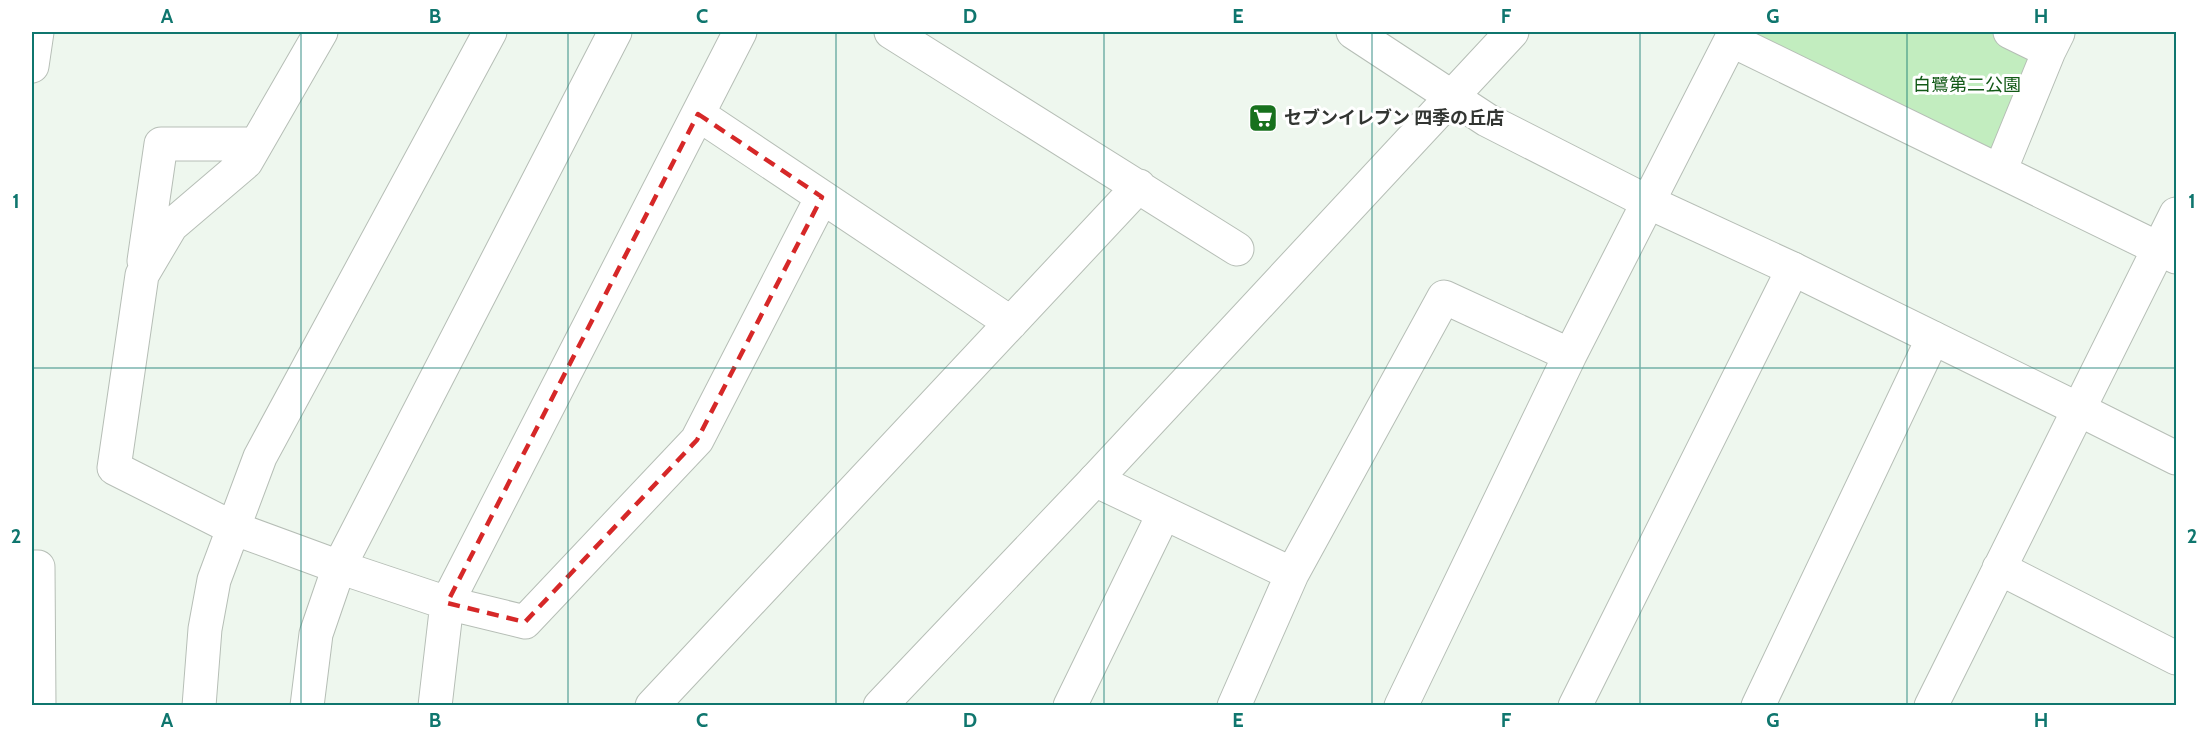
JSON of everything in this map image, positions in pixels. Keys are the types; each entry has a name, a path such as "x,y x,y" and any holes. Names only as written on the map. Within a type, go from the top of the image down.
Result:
{"street":[{"path":"32,66 37,32"},
{"path":"141,275 171,226 246,162 321,32"},
{"path":"199,705 205,629 214,580 260,457 490,32"},
{"path":"307,705 316,634 339,567 615,32"},
{"path":"435,705 447,603 740,32"},
{"path":"891,32 1237,249"},
{"path":"1353,32 1487,120 1648,202 1793,269 2176,458"},
{"path":"880,705 1095,480 1512,32"},
{"path":"2000,171 2054,41 2010,32"},
{"path":"1401,705 1570,355 1733,36 2168,253"},
{"path":"698,114 1011,323"},
{"path":"256,144 160,144 114,468 233,528 447,603 525,622 697,440 822,196"},
{"path":"652,705 1139,186"},
{"path":"1931,705 2078,409 2168,253 2176,214"},
{"path":"1575,705 1793,269"},
{"path":"1234,705 1292,574 1444,297 1570,355"},
{"path":"1758,705 1933,338"},
{"path":"1095,480 1292,574"},
{"path":"1070,705 1164,513"},
{"path":"32,567 38,567 39,705"},
{"path":"1999,568 2176,658"}],"highlighted area":[{"path":"698,114 822,197 697,440 525,622 447,603"}],"green space":[{"name":"白鷺第二公園","path":"1735,32 1990,32 2038,56 1995,159"}],"place":[{"name":"セブンイレブン 四季の丘店","path":"1263,118"}]}
